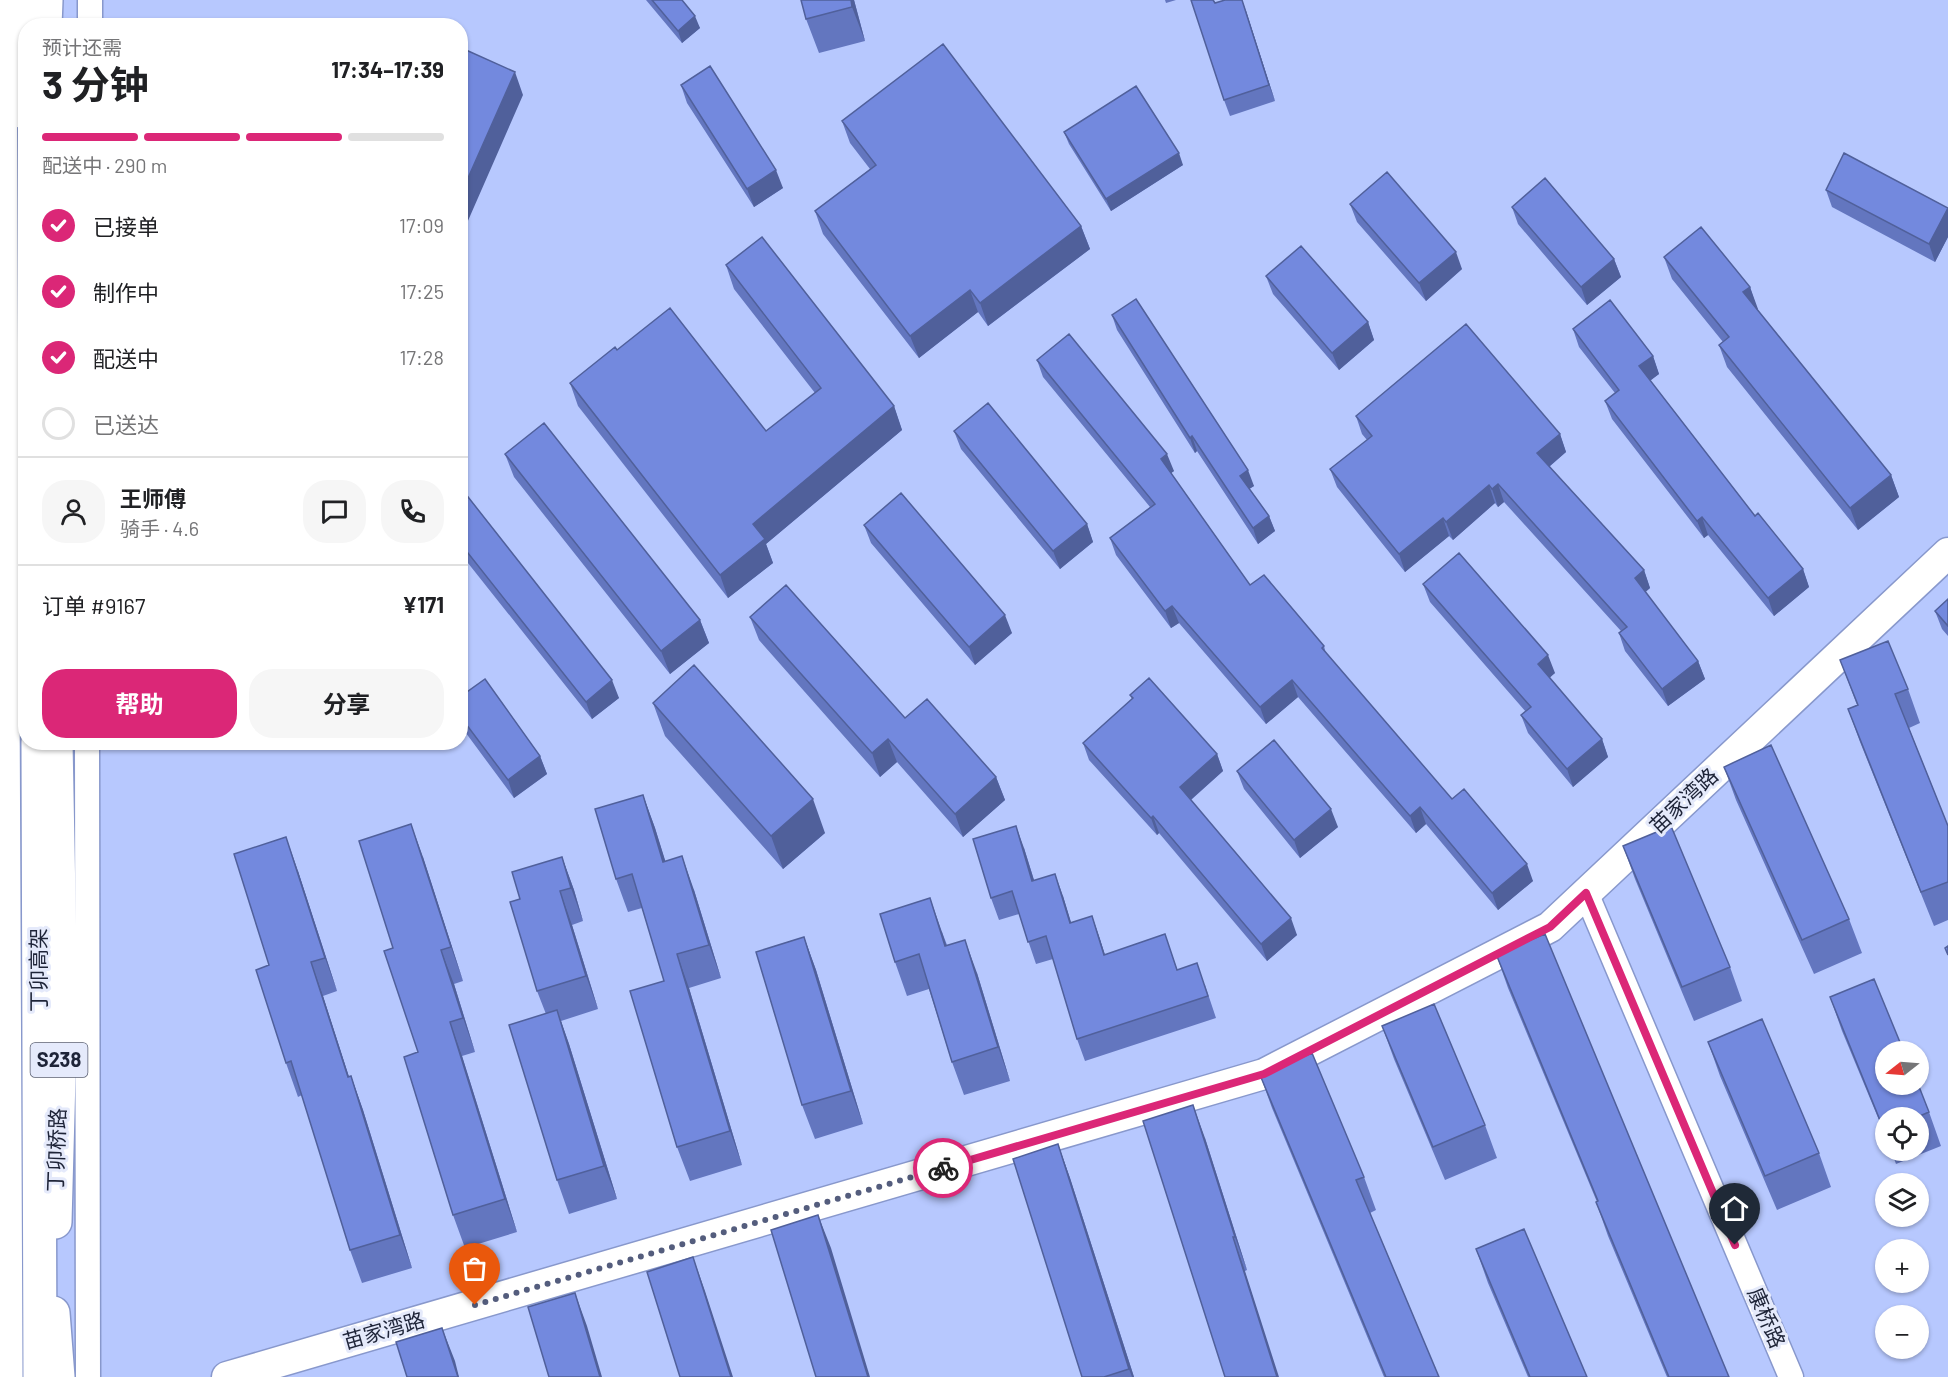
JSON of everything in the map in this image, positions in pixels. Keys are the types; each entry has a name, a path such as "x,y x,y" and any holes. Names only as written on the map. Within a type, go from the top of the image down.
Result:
{"main road":[{"name":"丁卯高架","path":"0,0 6,1377"},
{"path":"22,0 23,18"},
{"path":"45,18 46,0"},
{"name":"丁卯高架","path":"38,750 46,1371"},
{"name":"丁卯桥路","path":"46,1371 52,1300 61,1005 56,750"}],"street":[{"path":"90,0 90,18"},
{"name":"苗家湾路","path":"226,1377 1264,1074 1550,927 1948,553"},
{"path":"87,750 88,1377"},
{"name":"康桥路","path":"1586,893 1791,1377"}],"building":[{"path":"652,0 682,0 695,16 678,31"},
{"path":"801,0 851,0 852,7 806,19"},
{"path":"1191,0 1213,0 1215,3 1225,0 1242,0 1269,85 1224,100"},
{"path":"943,44 1081,226 980,303 970,290 910,336 815,211 876,165 842,121"},
{"path":"468,51 515,72 468,178"},
{"path":"710,66 776,170 747,189 681,85"},
{"path":"1136,86 1179,153 1106,199 1064,132"},
{"path":"1844,153 1948,208 1929,244 1826,190"},
{"path":"1387,172 1456,252 1419,283 1350,204"},
{"path":"1545,178 1614,259 1581,287 1512,207"},
{"path":"1701,227 1750,287 1743,292 1891,475 1850,508 1719,345 1729,337 1664,257"},
{"path":"762,237 894,406 753,524 765,539 720,575 570,383 615,347 617,350 670,308 766,431 821,388 726,265"},
{"path":"1301,246 1368,322 1332,353 1266,276"},
{"path":"1136,299 1248,470 1240,476 1269,516 1253,528 1192,436 1190,438 1112,315"},
{"path":"1610,300 1653,356 1639,366 1755,516 1758,513 1803,569 1768,598 1702,517 1697,521 1605,401 1619,390 1573,329"},
{"path":"1466,324 1560,434 1537,453 1644,570 1635,578 1698,661 1662,689 1619,633 1627,627 1498,484 1492,489 1489,485 1446,522 1443,518 1399,554 1330,469 1372,436 1356,416"},
{"path":"1069,334 1167,454 1161,459 1250,585 1264,575 1324,646 1322,648 1452,799 1464,789 1527,864 1492,893 1420,807 1410,816 1292,680 1260,707 1172,606 1165,611 1110,538 1155,504 1037,360"},
{"path":"988,403 1087,524 1053,551 954,431"},
{"path":"544,423 700,620 661,651 505,454"},
{"path":"901,493 1005,615 969,647 864,525"},
{"path":"468,497 612,680 586,702 468,553"},
{"path":"1459,553 1548,655 1538,664 1602,739 1567,769 1521,715 1531,707 1423,584"},
{"path":"786,585 905,718 927,699 996,777 955,814 888,739 872,753 750,617"},
{"path":"1948,599 1948,626 1935,611"},
{"path":"1888,641 1908,689 1895,694 1948,826 1948,882 1921,892 1848,709 1858,705 1840,660"},
{"path":"694,665 813,799 771,836 653,703"},
{"path":"1149,678 1217,754 1180,787 1291,918 1261,944 1153,816 1151,818 1083,743 1133,698 1130,695"},
{"path":"485,679 540,756 508,780 468,727 468,691"},
{"path":"1274,740 1331,809 1294,840 1237,771"},
{"path":"1771,745 1849,919 1802,940 1724,767"},
{"path":"643,795 663,862 682,856 709,945 677,954 730,1131 677,1147 630,991 664,981 632,874 616,879 595,809"},
{"path":"411,824 451,947 441,950 463,1018 450,1022 505,1199 453,1215 404,1057 418,1052 384,951 393,948 359,841"},
{"path":"1016,826 1032,881 1055,874 1070,923 1092,916 1104,955 1165,934 1177,970 1197,963 1208,996 1077,1039 1046,936 1028,942 1012,891 991,898 973,839"},
{"path":"1671,826 1730,967 1682,987 1623,846"},
{"path":"286,837 325,958 311,962 348,1077 351,1076 400,1235 350,1250 291,1061 286,1063 256,970 269,965 234,854"},
{"path":"562,857 571,888 560,891 586,976 537,991 510,902 520,899 512,872"},
{"path":"930,898 945,946 965,940 998,1047 952,1062 919,954 895,962 880,914"},
{"path":"1545,934 1729,1377 1669,1377 1596,1202 1598,1201 1496,954"},
{"path":"804,937 851,1091 802,1105 756,952"},
{"path":"1874,979 1899,1041 1875,1041 1875,1095 1922,1095 1927,1107 1875,1108 1830,997"},
{"path":"1434,1004 1485,1125 1433,1147 1382,1026"},
{"path":"557,1010 604,1166 557,1180 509,1025"},
{"path":"1762,1019 1819,1153 1765,1176 1708,1042"},
{"path":"1312,1053 1364,1177 1356,1180 1439,1377 1386,1377 1260,1075"},
{"path":"1193,1105 1277,1377 1225,1377 1143,1121"},
{"path":"1058,1144 1129,1369 1104,1377 1082,1377 1013,1159"},
{"path":"818,1215 868,1377 816,1377 771,1230"},
{"path":"1524,1229 1587,1377 1530,1377 1476,1249"},
{"path":"693,1257 731,1377 680,1377 647,1272"},
{"path":"575,1293 600,1377 549,1377 528,1307"},
{"path":"442,1328 458,1377 407,1377 396,1342"}],"way so far":[{"path":"475,1305 943,1168"}],"route":[{"path":"943,1168 1264,1074 1550,927 1586,893 1735,1245"}]}
